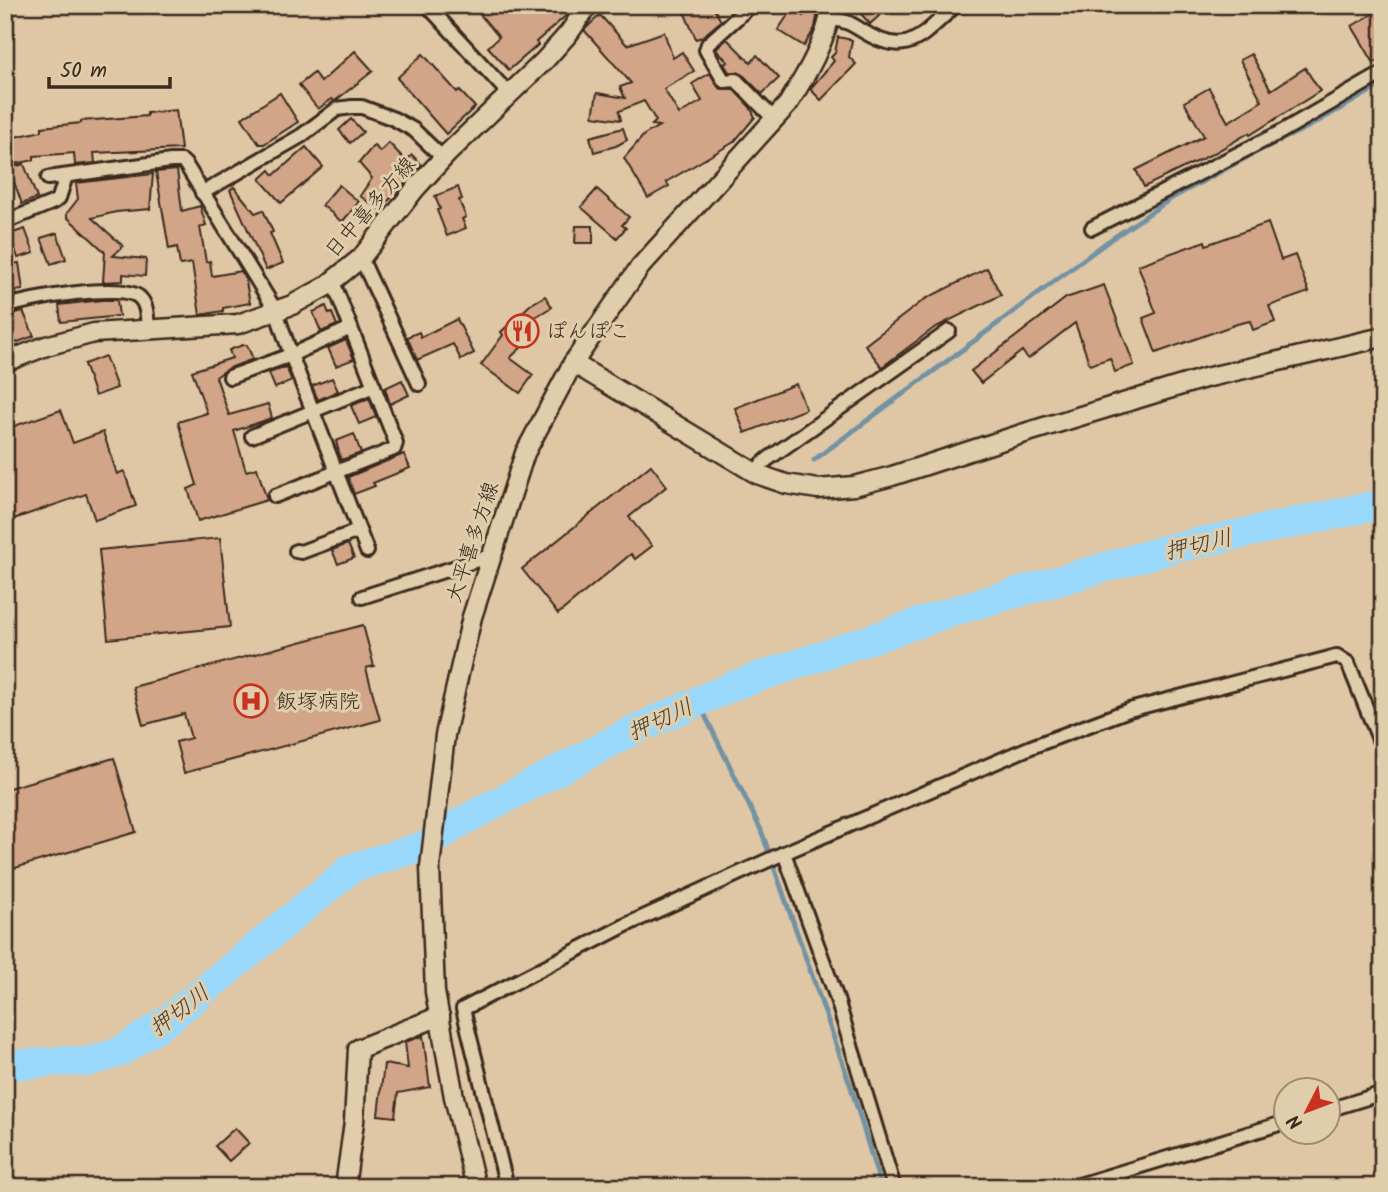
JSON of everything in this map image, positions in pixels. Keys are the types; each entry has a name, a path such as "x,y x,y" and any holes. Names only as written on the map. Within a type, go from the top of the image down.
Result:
{"main road":[{"name":"日中喜多方線","path":"5,362 46,346 94,333 238,324 292,305 333,282 361,258 443,158 553,51 588,5"},
{"name":"大平喜多方線","path":"476,1187 454,1097 435,992 430,867 445,735 472,617 490,556 525,453 573,363 640,267 775,120 803,80 831,13"},
{"path":"573,363 757,474 786,484 818,489 854,486 892,476 1205,378 1383,337"},
{"path":"345,1187 354,1122 358,1049 440,1016"}],"street":[{"path":"427,5 509,94"},
{"path":"751,5 708,44 706,50 724,82 736,80 775,120"},
{"path":"831,13 886,44 907,44 918,39 956,5"},
{"path":"1092,228 1279,133 1383,73"},
{"path":"202,193 300,136 337,110 352,107 362,107 414,130 443,158"},
{"path":"48,178 182,161 276,311 367,551"},
{"path":"5,222 54,202 59,198 66,176"},
{"path":"361,258 419,384"},
{"path":"275,496 394,449 396,443 333,282"},
{"path":"5,307 88,292 129,292 141,298 144,303 148,330"},
{"path":"230,377 291,355 351,328"},
{"path":"757,474 768,459 948,331"},
{"path":"252,436 374,386"},
{"path":"296,551 301,552 358,530"},
{"path":"362,597 490,556"},
{"path":"507,1187 463,1009 626,925 784,853 1031,747 1129,710 1337,656 1348,663 1383,749"},
{"path":"784,853 836,996 894,1187"},
{"path":"1342,1106 1383,1093"},
{"path":"1072,1187 1272,1126"}],"building":[{"path":"472,5 574,5 569,13 536,42 538,45 509,70 488,47 499,37"},
{"path":"681,5 712,5 721,21 696,39"},
{"path":"806,5 819,5 815,28 804,46 778,30 792,9 803,16"},
{"path":"853,5 891,5 870,24"},
{"path":"1383,8 1383,57 1374,63 1352,26"},
{"path":"600,15 627,45 664,32 673,58 682,52 694,71 664,89 679,114 702,101 692,84 710,73 719,88 733,89 750,107 755,117 734,142 666,182 669,186 648,198 624,158 644,135 659,126 652,125 656,121 644,101 619,111 621,120 593,116 597,93 625,98 620,87 631,83 584,30"},
{"path":"838,37 852,40 849,57 856,64 821,100 810,89 834,61 831,57 835,53"},
{"path":"727,39 751,63 757,55 779,78 762,94 742,74 729,72 724,64 728,62 716,49"},
{"path":"355,51 373,71 335,101 332,99 318,109 299,85 314,73 321,82"},
{"path":"423,54 457,92 459,90 475,107 446,134 397,78"},
{"path":"1251,54 1271,90 1305,68 1320,91 1250,135 1249,133 1144,187 1136,170 1204,136 1184,102 1209,88 1228,122 1262,101 1240,60"},
{"path":"280,93 298,122 264,144 259,144 242,118"},
{"path":"176,110 181,149 94,153 95,163 75,165 74,153 34,156 34,160 15,164 10,138 42,131 42,127 147,116 147,113"},
{"path":"351,119 363,132 350,143 339,130"},
{"path":"623,128 627,140 594,152 590,137"},
{"path":"389,143 406,161 412,155 421,164 400,190 379,209 360,196 372,178 359,163 374,145 380,152"},
{"path":"306,147 323,167 281,203 260,179 270,170 274,175"},
{"path":"24,164 37,198 22,204 9,168"},
{"path":"177,170 182,211 200,206 206,225 200,227 206,262 210,261 212,276 241,271 245,277 250,303 200,315 192,263 180,265 177,247 169,249 156,172"},
{"path":"153,174 150,209 116,212 92,218 123,246 113,256 146,259 145,276 123,274 123,281 103,282 105,252 67,217 78,199 76,183"},
{"path":"339,185 359,202 342,222 322,205"},
{"path":"234,187 255,213 263,210 283,263 266,270 230,190"},
{"path":"458,187 462,199 459,200 466,217 462,219 466,228 447,236 437,210 440,209 435,196"},
{"path":"597,189 629,217 622,225 626,228 617,238 581,207"},
{"path":"1268,223 1281,260 1295,255 1309,292 1269,306 1275,322 1253,330 1250,321 1237,324 1156,353 1143,318 1156,313 1138,265 1205,241 1206,245"},
{"path":"576,226 593,226 593,243 575,243"},
{"path":"25,229 34,253 18,258 10,234"},
{"path":"57,233 66,259 51,264 41,238"},
{"path":"19,263 23,290 15,291 17,295 5,298 5,265"},
{"path":"987,268 1001,295 934,328 882,367 865,345 925,299"},
{"path":"1104,285 1134,365 1115,372 1110,358 1090,365 1075,323 1028,359 1022,351 981,383 971,371 1066,298"},
{"path":"545,296 552,307 530,320 540,330 510,358 533,375 520,393 481,365 503,335 501,332 530,305"},
{"path":"117,300 119,316 61,322 59,305"},
{"path":"326,306 337,325 321,332 313,312"},
{"path":"23,311 34,336 5,347 5,316"},
{"path":"457,319 474,353 461,360 453,344 417,360 407,337 419,332 421,337"},
{"path":"346,340 354,359 336,366 328,348"},
{"path":"247,345 253,359 227,369 216,377 229,415 268,404 272,418 234,431 246,471 257,468 267,500 198,521 188,489 197,485 178,422 207,413 192,371 232,358 229,350"},
{"path":"105,356 117,388 95,396 84,364"},
{"path":"286,367 292,381 275,388 269,373"},
{"path":"332,378 338,391 318,400 312,386"},
{"path":"402,380 409,395 390,404 385,388"},
{"path":"796,384 806,409 745,433 735,408"},
{"path":"369,398 376,417 359,424 351,406"},
{"path":"61,410 73,443 103,432 117,474 124,471 136,506 95,520 86,494 5,522 5,438 14,435 11,427"},
{"path":"354,434 361,453 341,460 336,441"},
{"path":"404,454 410,468 354,494 348,477"},
{"path":"651,465 667,486 629,517 652,546 635,559 631,554 558,614 522,569"},
{"path":"220,538 230,627 108,639 99,550"},
{"path":"348,544 354,558 338,564 332,550"},
{"path":"363,625 374,666 366,668 380,720 184,773 176,742 191,738 184,714 143,725 133,687"},
{"path":"114,758 136,832 5,871 5,789"},
{"path":"423,1036 430,1087 398,1093 395,1117 378,1115 384,1064 408,1068 405,1042"},
{"path":"235,1128 249,1143 229,1161 215,1146"}],"waterway":[{"path":"814,460 1107,242 1172,198 1308,127 1383,84"},
{"name":"押切川","path":"5,1066 60,1061 88,1062 120,1052 168,1020 352,868 427,845 459,823 630,732 735,685 960,609 1169,549 1383,504"},
{"path":"698,701 761,830 851,1087 881,1187"}],"place":[{"name":"ぽんぽこ","path":"522,331"},
{"name":"飯塚病院","path":"251,701"}]}
